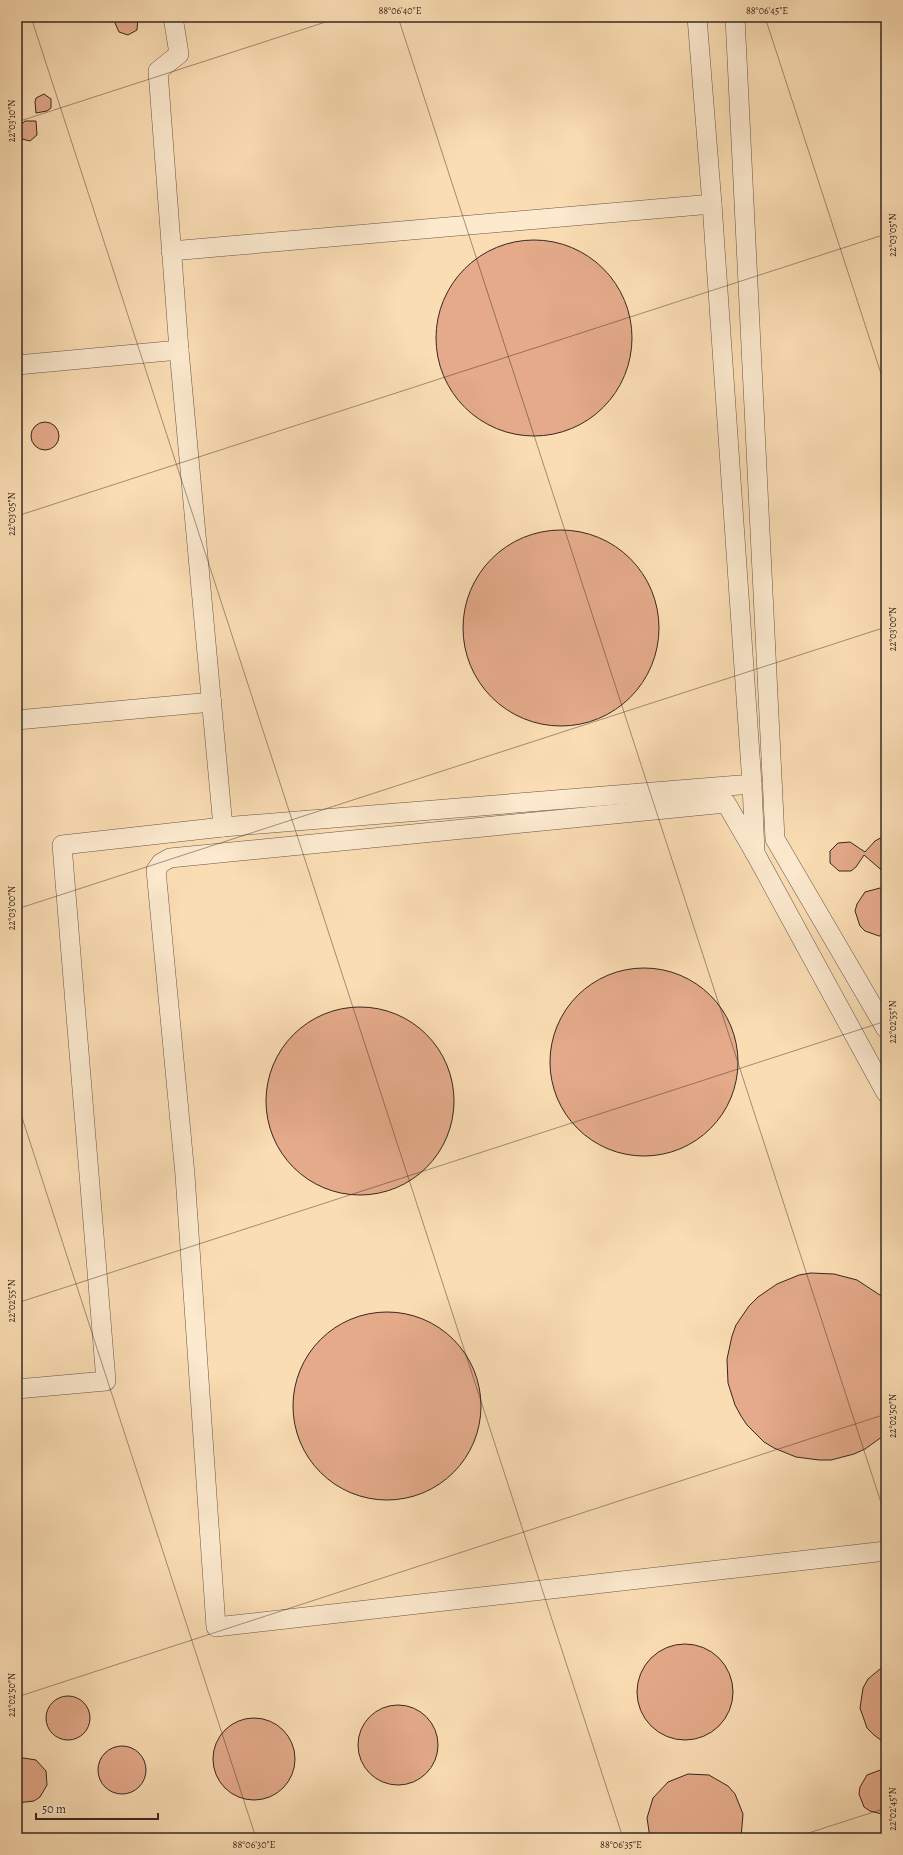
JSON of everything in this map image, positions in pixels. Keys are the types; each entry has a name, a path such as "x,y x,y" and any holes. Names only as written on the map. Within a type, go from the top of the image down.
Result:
{"street":[{"path":"173,17 179,54 158,71 179,350 223,827"},
{"path":"697,17 712,204 752,784 755,852"},
{"path":"735,17 775,839 886,1029"},
{"path":"171,251 712,204"},
{"path":"17,364 179,350"},
{"path":"17,720 212,702"},
{"path":"17,1389 106,1381 62,846 223,827 752,784"},
{"path":"886,1093 755,852 726,803 170,858 160,863 156,870 185,1175 216,1627 886,1551"}],"building":[{"path":"118,17 138,17 137,30 128,35 119,32 115,23"},
{"path":"44,94 51,99 51,108 47,111 36,113 36,98"},
{"path":"25,121 36,121 37,135 30,141 22,139 18,131 19,127"},
{"path":"534,240 562,244 580,252 596,262 610,276 620,292 628,310 632,338 628,366 620,384 610,400 596,414 580,424 562,432 534,436 506,432 488,424 472,414 458,400 448,384 440,366 436,338 440,310 448,292 458,276 472,262 488,252 506,244"},
{"path":"45,422 51,423 55,426 58,430 58,442 55,446 51,449 45,450 39,449 35,446 32,442 31,436 32,430 35,426 39,423"},
{"path":"561,530 589,534 607,542 623,552 637,566 647,582 655,600 659,628 655,656 647,674 637,690 623,704 607,714 589,722 561,726 533,722 515,714 499,704 485,690 475,674 467,656 463,628 467,600 475,582 485,566 499,552 515,542 533,534"},
{"path":"886,835 886,874 864,855 856,867 851,871 839,871 830,863 830,851 838,843 850,842 865,852 875,841"},
{"path":"880,888 886,889 886,935 879,936 865,931 860,926 855,911 857,904 865,892"},
{"path":"644,968 662,970 680,975 696,984 710,996 722,1010 731,1026 736,1044 738,1062 736,1080 731,1098 722,1114 710,1128 696,1140 680,1149 662,1154 644,1156 626,1154 608,1149 592,1140 578,1128 566,1114 557,1098 552,1080 550,1062 552,1044 557,1026 566,1010 578,996 592,984 608,975 626,970"},
{"path":"360,1007 378,1009 396,1014 420,1028 433,1041 447,1065 452,1083 454,1101 452,1119 447,1137 433,1161 420,1174 396,1188 378,1193 360,1195 342,1193 324,1188 300,1174 287,1161 273,1137 268,1119 266,1101 268,1083 273,1065 287,1041 300,1028 324,1014 342,1009"},
{"path":"811,1273 834,1274 857,1280 886,1299 886,1434 865,1449 854,1454 831,1460 796,1457 764,1442 747,1425 741,1416 735,1405 728,1383 727,1359 732,1336 736,1325 749,1306 758,1297 777,1284 799,1275"},
{"path":"387,1312 405,1314 423,1319 439,1328 453,1340 465,1354 474,1370 479,1388 481,1406 479,1424 474,1442 465,1458 453,1472 439,1484 423,1493 405,1498 387,1500 369,1498 351,1493 335,1484 321,1472 309,1458 300,1442 295,1424 293,1406 295,1388 300,1370 309,1354 321,1340 335,1328 351,1319 369,1314"},
{"path":"685,1644 703,1648 712,1652 719,1658 725,1665 729,1674 733,1692 729,1710 725,1719 719,1726 712,1732 703,1736 685,1740 667,1736 658,1732 651,1726 645,1719 641,1710 637,1692 641,1674 645,1665 651,1658 658,1652 667,1648"},
{"path":"886,1664 886,1744 867,1728 860,1708 863,1688 868,1679"},
{"path":"64,1696 72,1696 84,1702 90,1714 90,1722 84,1734 72,1740 64,1740 52,1734 46,1722 46,1714 52,1702"},
{"path":"390,1705 406,1705 427,1716 438,1737 438,1753 427,1774 406,1785 390,1785 376,1779 369,1774 364,1767 358,1753 358,1737 364,1723 369,1716 376,1711"},
{"path":"254,1718 270,1721 283,1730 292,1743 295,1759 292,1775 283,1788 270,1797 254,1800 238,1797 225,1788 216,1775 213,1759 216,1743 225,1730 238,1721"},
{"path":"122,1746 131,1748 139,1753 144,1761 146,1770 144,1779 139,1787 131,1792 122,1794 113,1792 105,1787 100,1779 98,1770 100,1761 105,1753 113,1748"},
{"path":"17,1757 36,1760 46,1771 47,1785 40,1797 34,1801 17,1803"},
{"path":"886,1768 886,1815 870,1811 864,1807 859,1794 860,1787 867,1775"},
{"path":"688,1774 709,1775 728,1786 735,1794 743,1814 741,1838 650,1838 647,1818 653,1798 668,1782"}]}
